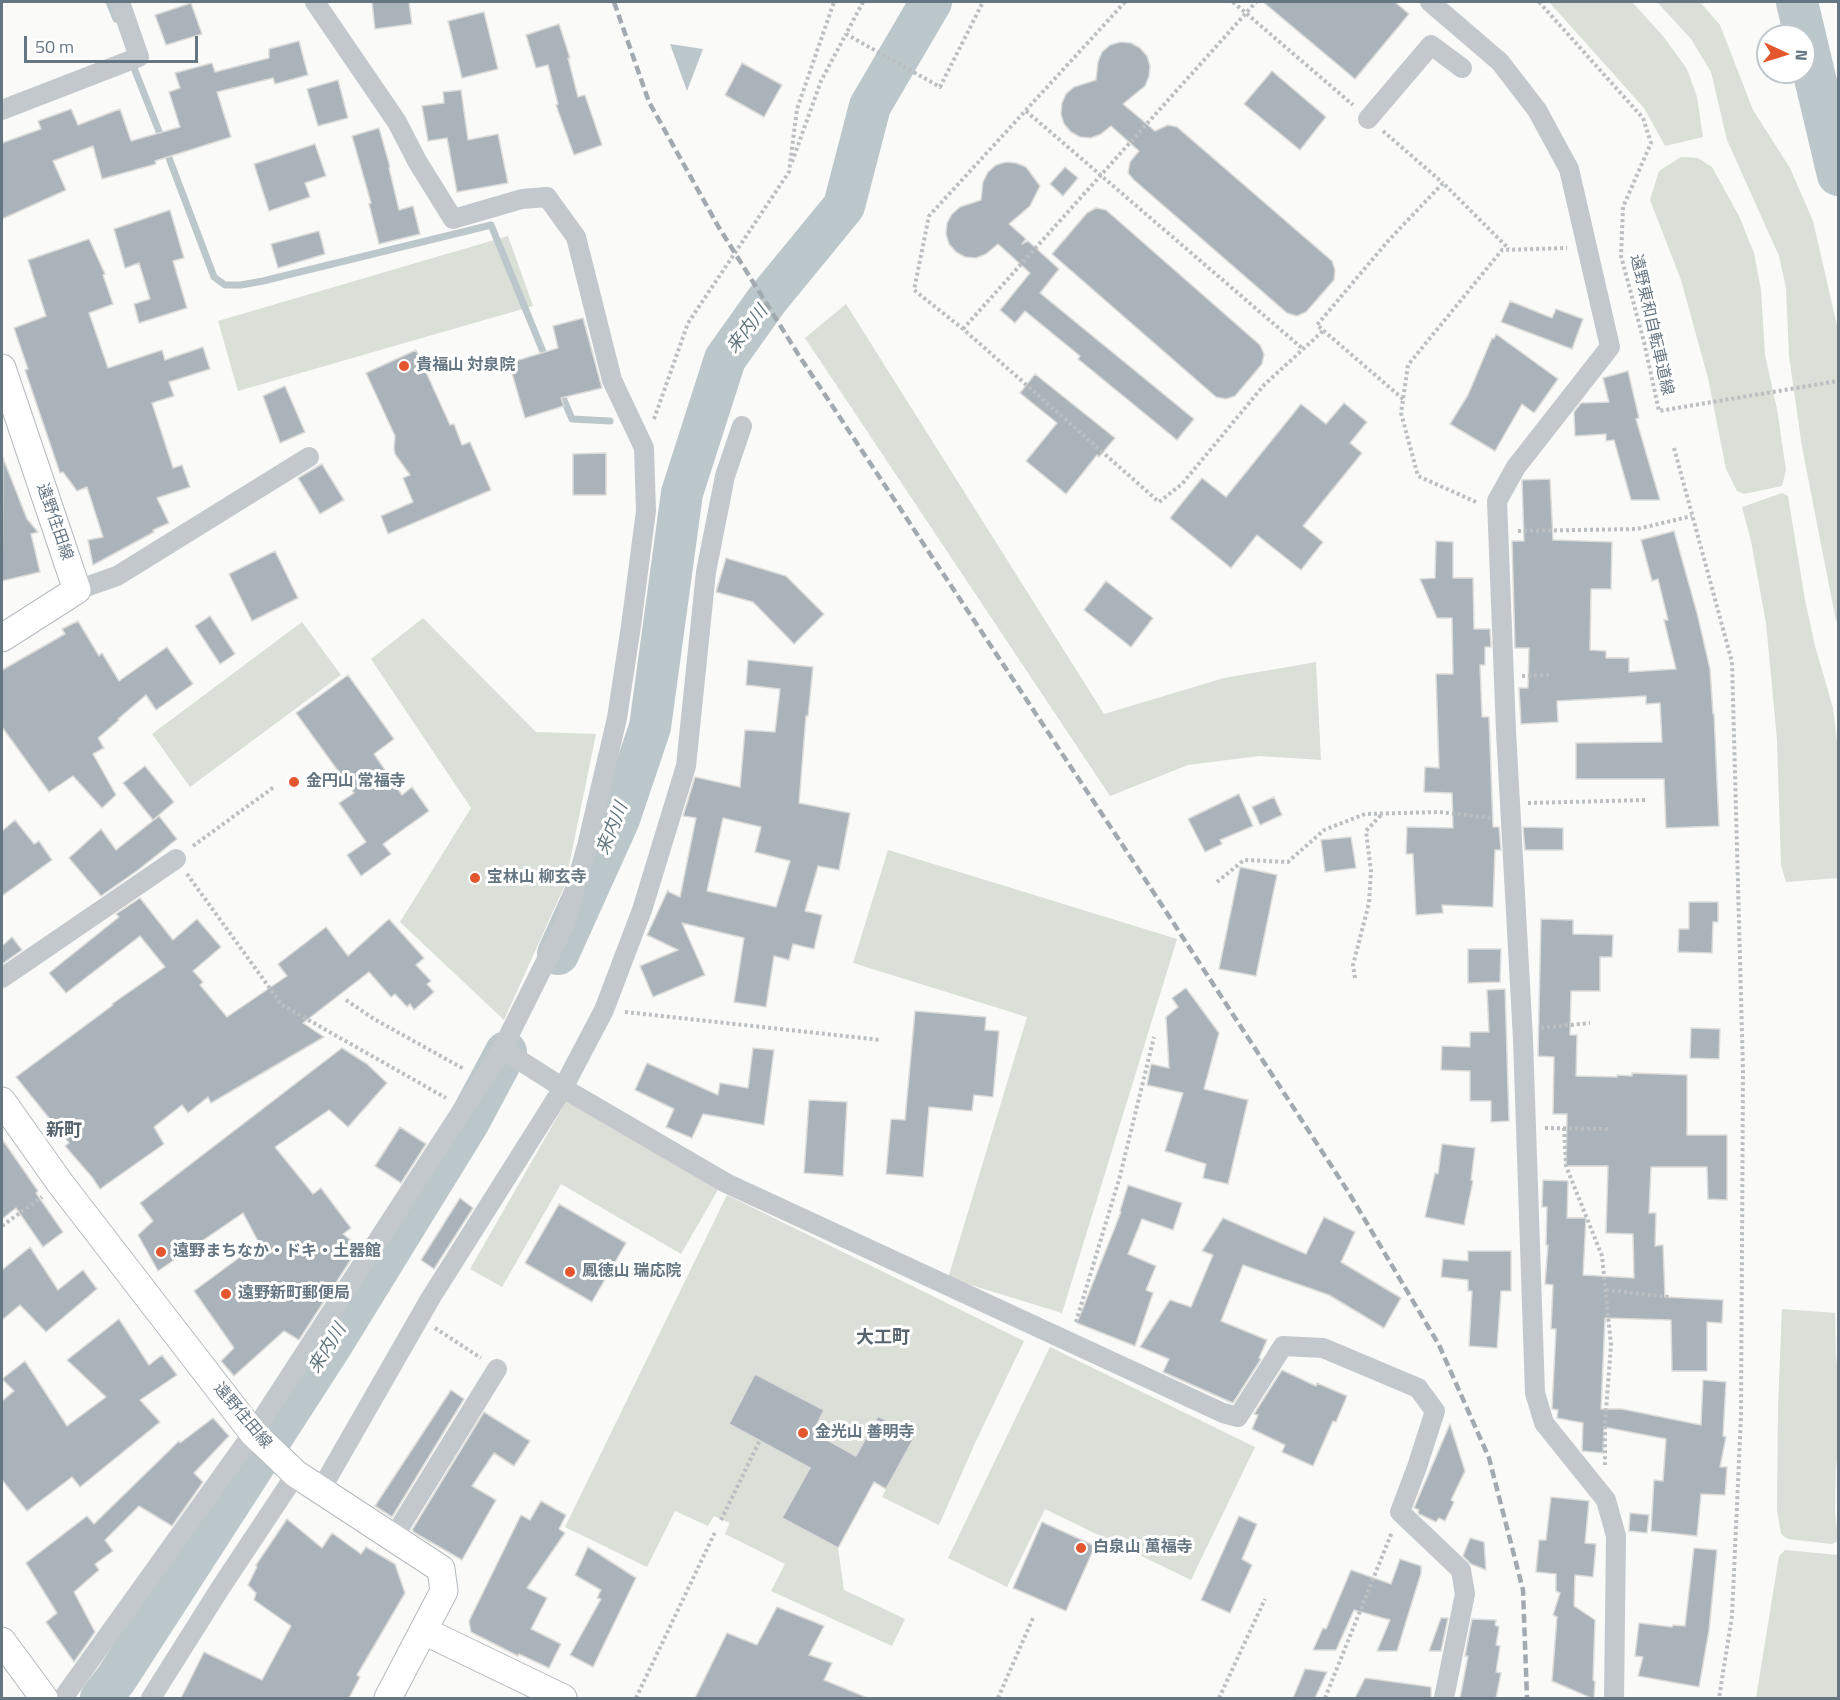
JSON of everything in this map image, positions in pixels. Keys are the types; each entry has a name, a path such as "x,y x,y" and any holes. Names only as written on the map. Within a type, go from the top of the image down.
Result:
{"main road":[{"name":"遠野住田線","path":"2,368 77,590"},
{"path":"2,638 77,590"},
{"name":"遠野住田線","path":"2,1101 60,1183 253,1433 291,1469 320,1491 441,1569 444,1591 388,1698"},
{"path":"424,1631 563,1698"},
{"path":"2,1641 45,1698"}],"street":[{"path":"2,110 139,57 120,2"},
{"path":"63,1698 253,1433 502,1049 565,922 587,846 617,717 646,511 644,448 612,380 576,237 547,197 522,199 453,219 417,161 397,122 315,2"},
{"path":"1430,2 1500,62 1537,110 1569,170 1610,347 1516,467 1497,501 1522,1030 1535,1393 1544,1423 1606,1500 1616,1536 1614,1698"},
{"path":"1368,119 1431,45 1462,68"},
{"path":"320,1491 420,1318 563,1088 604,1010 642,910 686,766 706,572 725,477 742,426"},
{"path":"77,590 117,576 309,457"},
{"path":"2,978 176,859"},
{"path":"502,1049 563,1088 726,1183 1223,1413 1238,1417 1283,1346 1323,1348 1418,1388 1435,1412 1418,1467 1400,1512 1461,1570 1465,1594 1444,1698"},
{"path":"393,1538 497,1369"},
{"path":"152,1698 291,1469"}],"path":[{"path":"789,172 797,109 834,2"},
{"path":"644,448 688,322 789,172 821,81 863,2"},
{"path":"846,34 940,87 983,2"},
{"path":"1125,2 929,216 915,290 963,329 1159,502 1182,484 1264,385 1324,330"},
{"path":"1233,2 1443,183 1510,250"},
{"path":"963,329 1256,2"},
{"name":"遠野東和自転車道線","path":"1539,2 1643,118 1651,143 1623,207 1621,256 1644,342 1659,411 1839,381"},
{"path":"1026,111 1303,349"},
{"path":"1403,400 1317,325 1388,241 1443,183"},
{"path":"1480,503 1418,476 1401,413 1408,365 1502,250 1588,248"},
{"path":"1674,448 1732,662 1743,1071 1741,1416 1732,1616 1719,1698"},
{"path":"1498,531 1637,529 1692,516"},
{"path":"274,787 176,859 282,1005 464,1108"},
{"path":"1218,882 1245,860 1288,862 1324,830 1365,814 1510,812 1646,800"},
{"path":"1355,978 1353,965 1369,903 1371,871 1366,831 1382,814"},
{"path":"346,1000 483,1080"},
{"path":"604,1010 881,1040"},
{"path":"1522,1030 1590,1023"},
{"path":"1070,1343 1120,1176 1154,1037"},
{"path":"1526,1128 1609,1129"},
{"path":"1564,1128 1566,1166 1602,1256 1606,1290 1611,1345 1605,1424 1606,1500"},
{"path":"2,1226 60,1183"},
{"path":"1606,1290 1669,1297"},
{"path":"420,1318 497,1369"},
{"path":"721,1520 760,1440"},
{"path":"1325,1698 1400,1512"},
{"path":"636,1698 716,1530"},
{"path":"1219,1698 1265,1599"},
{"path":"998,1698 1033,1618"}],"shaded area":[{"path":"1549,2 1632,2 1663,36 1687,69 1697,97 1703,137 1665,146 1644,108"},
{"path":"1657,2 1700,2 1720,25 1753,110 1790,168 1813,221 1838,330 1838,620 1836,621 1802,447 1789,356 1786,288 1779,256 1727,140 1711,72 1691,39"},
{"path":"670,44 703,49 687,91"},
{"path":"1681,157 1698,158 1712,167 1739,216 1754,253 1761,290 1765,355 1777,409 1786,470 1782,486 1744,494 1737,491 1726,469 1708,378 1681,280 1650,200 1659,171"},
{"path":"508,236 533,306 238,391 218,321"},
{"path":"846,304 1104,714 1224,678 1316,662 1321,760 1259,756 1188,765 1110,796 805,338"},
{"path":"1782,493 1788,496 1805,600 1815,646 1833,708 1838,752 1838,878 1786,882 1781,865 1777,740 1766,623 1751,541 1742,507"},
{"path":"423,618 536,732 596,734 565,885 504,1020 400,922 471,808 371,659"},
{"path":"302,622 341,675 190,787 152,734"},
{"path":"888,850 1177,939 1062,1313 948,1278 1027,1017 853,963"},
{"path":"567,1100 719,1188 681,1254 561,1184 502,1287 470,1269"},
{"name":"金光山 善明寺","path":"727,1195 1024,1341 939,1525 882,1497 914,1436 856,1456 813,1432 824,1410 755,1375 729,1424 810,1468 783,1518 838,1548 844,1590 905,1619 892,1646 771,1591 785,1564 725,1534 730,1523 714,1516 708,1526 675,1511 647,1567 565,1527"},
{"path":"1782,1309 1835,1313 1838,1453 1835,1511 1838,1541 1832,1544 1788,1539 1781,1534 1777,1510"},
{"path":"1050,1347 1255,1447 1191,1580 1045,1509 1007,1587 948,1558"},
{"path":"1785,1550 1838,1555 1838,1698 1756,1698 1779,1556"}],"building":[{"path":"372,2 409,2 412,24 375,29"},
{"path":"1263,2 1395,2 1409,14 1355,79"},
{"path":"191,3 202,34 166,45 155,15"},
{"path":"484,12 498,69 462,78 448,21"},
{"path":"559,24 570,58 568,58 578,97 585,95 602,145 574,155 556,105 558,104 548,65 536,68 526,35"},
{"path":"299,41 308,75 275,84 273,78 217,92 231,137 155,161 156,164 102,179 93,146 53,161 66,190 2,219 2,143 41,129 38,121 71,109 78,125 120,109 131,141 180,127 169,92 180,88 175,73 212,63 215,72 269,58 269,49"},
{"path":"1120,42 1131,43 1140,48 1147,56 1150,66 1145,86 1123,104 1155,131 1168,125 1177,127 1332,261 1335,270 1334,280 1306,312 1297,316 1287,313 1134,180 1128,173 1130,162 1139,151 1111,126 1091,138 1080,137 1064,124 1061,114 1066,94 1074,87 1096,80 1098,62 1102,52 1110,45"},
{"path":"742,63 782,85 764,117 725,95"},
{"path":"1272,71 1326,117 1300,150 1244,104"},
{"path":"338,80 348,118 318,126 307,89"},
{"path":"461,90 468,140 498,134 508,183 457,192 447,138 428,141 422,106 444,103 443,92"},
{"path":"379,128 399,210 413,206 420,234 379,244 369,204 371,203 352,136"},
{"path":"315,144 326,176 305,183 310,197 269,211 254,164"},
{"path":"1006,162 1026,167 1040,186 1030,206 1009,224 1026,239 1022,244 1028,241 1059,269 1040,293 1194,419 1177,440 1078,359 1080,356 1025,311 1015,323 1000,310 1030,273 998,244 986,254 976,258 965,257 949,244 946,234 947,223 952,214 960,207 981,200 983,182 988,172 996,165"},
{"path":"1065,167 1078,178 1063,196 1050,184"},
{"path":"1096,208 1106,210 1260,345 1264,354 1262,364 1235,396 1226,399 1216,397 1052,254 1087,213"},
{"path":"170,210 184,258 173,261 187,308 139,323 134,304 150,299 139,263 125,268 114,229"},
{"path":"319,231 325,254 278,268 271,244"},
{"path":"89,239 105,274 103,275 113,304 89,313 108,368 162,350 165,360 203,347 210,369 169,382 174,396 152,403 173,468 182,465 190,487 157,498 169,523 93,565 88,540 103,537 87,487 77,491 63,472 60,473 25,370 28,369 14,328 46,316 28,260"},
{"path":"1510,301 1552,318 1556,309 1583,319 1572,349 1501,322"},
{"path":"583,318 602,388 561,398 564,406 525,418 509,363 558,348 553,326"},
{"path":"1496,334 1558,379 1534,413 1522,404 1495,451 1450,424 1468,395 1492,338 1494,339"},
{"path":"416,350 450,425 454,424 462,445 470,442 491,490 388,534 381,516 413,502 403,478 410,475 395,454 395,436 366,373"},
{"path":"1628,371 1639,418 1636,419 1660,500 1631,500 1614,440 1606,441 1606,434 1575,436 1574,412 1581,403 1609,402 1603,378"},
{"path":"1035,374 1115,438 1099,457 1097,455 1066,494 1026,461 1057,423 1020,393"},
{"path":"285,386 305,432 280,443 263,396"},
{"path":"1344,403 1367,422 1350,443 1362,453 1303,526 1323,542 1301,570 1257,535 1231,568 1170,518 1202,478 1226,497 1301,404 1326,424"},
{"path":"606,453 606,495 573,495 573,454"},
{"path":"3,458 27,519 38,532 31,534 40,572 2,581"},
{"path":"322,464 344,500 320,514 298,478"},
{"path":"1550,479 1553,540 1612,542 1611,589 1591,589 1590,650 1606,651 1606,658 1629,658 1629,672 1676,669 1664,620 1668,620 1658,579 1652,581 1641,540 1674,531 1710,669 1719,826 1666,828 1664,779 1576,779 1576,743 1662,742 1660,703 1646,704 1646,696 1557,701 1558,722 1521,724 1519,688 1528,688 1529,648 1515,648 1512,541 1524,541 1522,480"},
{"path":"1436,541 1453,542 1453,578 1473,578 1474,629 1490,629 1491,647 1485,647 1485,665 1480,665 1482,717 1489,717 1493,827 1499,827 1501,850 1495,850 1493,907 1442,905 1443,913 1416,915 1413,854 1406,854 1407,827 1453,828 1452,793 1424,792 1425,767 1439,768 1436,674 1453,674 1452,618 1437,618 1420,579 1435,578"},
{"path":"275,551 298,598 252,621 229,574"},
{"path":"726,558 786,576 824,614 794,644 753,602 716,592"},
{"path":"1106,581 1153,618 1131,647 1084,610"},
{"path":"210,616 235,654 220,664 195,626"},
{"path":"78,621 99,656 102,653 119,681 167,647 193,684 156,710 146,695 98,738 104,748 93,754 116,795 102,808 73,776 49,792 2,727 2,670 65,634 62,629"},
{"path":"748,660 813,667 808,716 806,716 799,803 850,813 839,870 818,866 805,911 822,915 814,949 793,944 789,960 774,956 766,1007 734,1002 744,938 682,923 705,975 653,997 640,966 678,950 647,935 668,890 680,897 696,818 683,816 695,777 740,787 745,730 775,732 780,689 746,685","holes":["723,818 761,827 755,852 790,861 776,907 707,891"]},
{"path":"348,675 394,739 374,754 402,795 412,787 429,811 383,844 391,854 361,876 347,855 366,842 339,803 354,793 296,713"},
{"path":"145,766 174,802 153,820 123,783"},
{"path":"1239,794 1253,826 1220,840 1222,844 1205,852 1188,819"},
{"path":"1274,797 1282,815 1260,825 1252,807"},
{"path":"159,816 177,839 101,896 69,858 101,829 116,850"},
{"path":"15,820 34,844 39,841 52,860 2,896 2,831"},
{"path":"1523,827 1563,828 1563,850 1525,850"},
{"path":"1351,837 1356,868 1325,872 1321,840"},
{"path":"1240,867 1277,875 1256,976 1219,969"},
{"path":"140,898 173,940 197,919 221,947 193,971 203,982 200,985 227,1017 287,976 278,964 326,927 348,956 389,919 424,958 416,965 431,981 427,984 434,992 414,1010 410,1004 407,1007 395,994 391,997 369,972 303,1023 324,1037 211,1103 208,1097 188,1113 182,1105 154,1127 164,1144 100,1189 65,1146 69,1143 16,1077 165,967 140,936 66,993 49,973 119,917 116,914"},
{"path":"1689,902 1718,902 1718,922 1713,922 1712,953 1678,952 1679,929 1689,929"},
{"path":"1541,919 1573,920 1573,934 1613,935 1612,957 1600,957 1600,991 1571,991 1570,1035 1577,1035 1576,1076 1617,1077 1617,1075 1632,1076 1632,1073 1687,1075 1687,1135 1727,1135 1727,1200 1708,1199 1707,1167 1651,1167 1649,1213 1656,1213 1655,1246 1663,1245 1665,1297 1723,1300 1722,1323 1707,1322 1707,1371 1672,1371 1671,1320 1605,1318 1601,1409 1622,1409 1701,1425 1703,1380 1726,1382 1723,1436 1726,1437 1720,1467 1727,1467 1725,1495 1701,1494 1697,1536 1651,1531 1654,1480 1663,1481 1666,1439 1604,1427 1603,1453 1582,1451 1583,1423 1557,1418 1558,1410 1552,1409 1556,1329 1551,1329 1553,1285 1545,1284 1548,1245 1546,1245 1547,1207 1542,1207 1543,1180 1568,1181 1567,1218 1586,1218 1583,1275 1634,1278 1633,1234 1606,1233 1608,1166 1566,1166 1567,1114 1553,1114 1554,1057 1538,1056"},
{"path":"12,937 22,950 2,964 2,946"},
{"path":"1468,949 1501,949 1500,982 1468,983"},
{"path":"1186,988 1219,1033 1204,1089 1248,1100 1228,1184 1203,1178 1206,1164 1165,1151 1183,1093 1147,1085 1151,1064 1169,1068 1166,1017 1178,1007 1172,998"},
{"path":"1505,989 1509,1121 1491,1122 1491,1101 1470,1101 1470,1071 1441,1070 1442,1046 1470,1047 1470,1032 1489,1032 1487,990"},
{"path":"915,1011 986,1017 985,1030 999,1031 993,1097 974,1095 972,1111 929,1107 923,1177 886,1174 891,1119 905,1120"},
{"path":"1691,1028 1720,1029 1719,1059 1690,1058"},
{"path":"342,1048 367,1064 387,1083 348,1127 329,1110 275,1147 313,1194 321,1188 351,1228 343,1234 359,1247 299,1340 284,1331 234,1376 221,1361 234,1348 194,1291 259,1243 243,1213 158,1271 138,1235 153,1221 140,1203"},
{"path":"753,1048 774,1050 764,1125 703,1114 692,1138 666,1127 674,1109 635,1090 647,1063 718,1095 720,1083 748,1088"},
{"path":"809,1100 847,1102 843,1176 804,1173"},
{"path":"400,1127 426,1144 401,1183 375,1166"},
{"path":"2,1139 63,1232 43,1247 16,1208 2,1219"},
{"path":"1442,1144 1475,1148 1471,1180 1473,1181 1464,1225 1425,1217 1435,1173 1438,1174"},
{"path":"1128,1185 1182,1203 1173,1230 1142,1219 1128,1254 1156,1266 1146,1290 1153,1293 1135,1346 1077,1323 1121,1212"},
{"path":"460,1198 473,1208 434,1269 421,1260"},
{"path":"559,1204 626,1243 592,1302 525,1263"},
{"path":"1324,1217 1355,1232 1341,1262 1401,1298 1384,1328 1329,1295 1243,1265 1221,1321 1267,1340 1259,1358 1261,1359 1233,1403 1163,1372 1169,1359 1140,1347 1170,1300 1191,1307 1213,1255 1202,1251 1223,1218 1306,1254"},
{"path":"30,1247 58,1290 83,1270 97,1289 46,1332 20,1305 2,1320 2,1270"},
{"path":"1468,1251 1511,1251 1511,1291 1501,1291 1497,1348 1469,1346 1472,1291 1468,1291 1468,1280 1441,1277 1443,1259 1468,1261"},
{"path":"119,1319 149,1365 162,1355 177,1375 140,1400 160,1422 80,1487 72,1477 27,1511 2,1480 2,1401 14,1391 2,1379 25,1361 67,1426 106,1397 67,1360"},
{"path":"1282,1370 1316,1386 1317,1383 1347,1396 1313,1466 1282,1452 1285,1445 1252,1429 1258,1415 1254,1414"},
{"path":"755,1374 824,1410 813,1432 856,1456 878,1416 915,1436 886,1489 874,1482 838,1548 782,1518 810,1468 729,1424"},
{"path":"451,1390 464,1399 392,1517 375,1506"},
{"path":"484,1412 530,1441 514,1466 494,1453 472,1486 496,1500 462,1560 412,1530"},
{"path":"213,1418 229,1436 194,1473 203,1482 172,1526 139,1506 105,1540 113,1551 95,1564 99,1570 74,1592 95,1632 74,1662 46,1622 57,1613 26,1563 87,1516 94,1524 179,1441 180,1443"},
{"path":"1450,1424 1465,1471 1451,1500 1454,1502 1445,1521 1439,1518 1436,1522 1419,1514 1419,1510 1414,1508"},
{"path":"1551,1497 1589,1501 1585,1543 1596,1544 1593,1577 1575,1575 1574,1606 1595,1620 1594,1698 1552,1681 1557,1617 1553,1615 1560,1593 1556,1591 1556,1574 1536,1572 1539,1540 1546,1540"},
{"path":"541,1501 566,1515 559,1529 565,1533 527,1588 547,1598 531,1629 561,1644 549,1668 519,1654 518,1656 471,1632 469,1621 521,1515 530,1520"},
{"path":"1630,1513 1649,1515 1647,1533 1629,1531"},
{"path":"1239,1516 1257,1524 1242,1559 1252,1565 1230,1613 1201,1600"},
{"path":"287,1519 322,1548 332,1533 361,1554 366,1547 395,1564 405,1593 357,1675 360,1677 349,1698 181,1698 204,1652 262,1680 291,1626 254,1600 256,1593 248,1585 256,1565"},
{"path":"1042,1522 1095,1546 1066,1611 1013,1588"},
{"path":"1470,1538 1484,1542 1486,1570 1471,1564 1463,1556"},
{"path":"588,1547 636,1578 593,1667 570,1655 601,1599 597,1598 601,1590 575,1575"},
{"path":"1694,1548 1717,1550 1709,1630 1699,1687 1638,1676 1643,1657 1635,1656 1639,1623 1672,1627 1673,1625 1685,1626"},
{"path":"1400,1559 1421,1566 1421,1573 1397,1651 1377,1651 1390,1620 1354,1610 1336,1650 1313,1650 1323,1628 1326,1629 1351,1570 1391,1584"},
{"path":"777,1607 824,1626 809,1655 832,1663 824,1680 868,1698 695,1698 727,1633 757,1645"},
{"path":"1441,1618 1448,1618 1441,1651 1429,1651"},
{"path":"1472,1619 1496,1620 1495,1625 1499,1627 1496,1645 1500,1646 1496,1672 1501,1673 1496,1698 1460,1698"},
{"path":"1305,1669 1327,1672 1315,1698 1293,1698"},
{"path":"1365,1678 1431,1687 1431,1698 1355,1698"}],"waterway":[{"path":"109,2 116,19"},
{"name":"来内川","path":"558,954 619,819 650,727 682,493 725,359 767,300 844,206 870,106 931,2"},
{"path":"1797,2 1838,175"},
{"path":"132,63 162,139"},
{"path":"166,150 214,277 225,285 263,281 491,225 546,359"},
{"path":"560,391 572,419 610,421"},
{"name":"来内川","path":"101,1698 116,1679 332,1344 468,1123 506,1052"}],"railway":[{"path":"614,2 649,102 718,226 798,354 1349,1193 1439,1345 1489,1458 1523,1590 1527,1698"}],"place":[{"name":"貴福山 対泉院","path":"404,366"},
{"name":"金円山 常福寺","path":"294,782"},
{"name":"宝林山 柳玄寺","path":"475,878"},
{"name":"遠野まちなか・ドキ・土器館","path":"161,1252"},
{"name":"鳳徳山 瑞応院","path":"570,1272"},
{"name":"遠野新町郵便局","path":"226,1294"},
{"name":"金光山 善明寺","path":"803,1433"},
{"name":"白泉山 萬福寺","path":"1081,1548"}],"district":[{"name":"新町","path":"64,1132"},
{"name":"大工町","path":"883,1339"}]}
